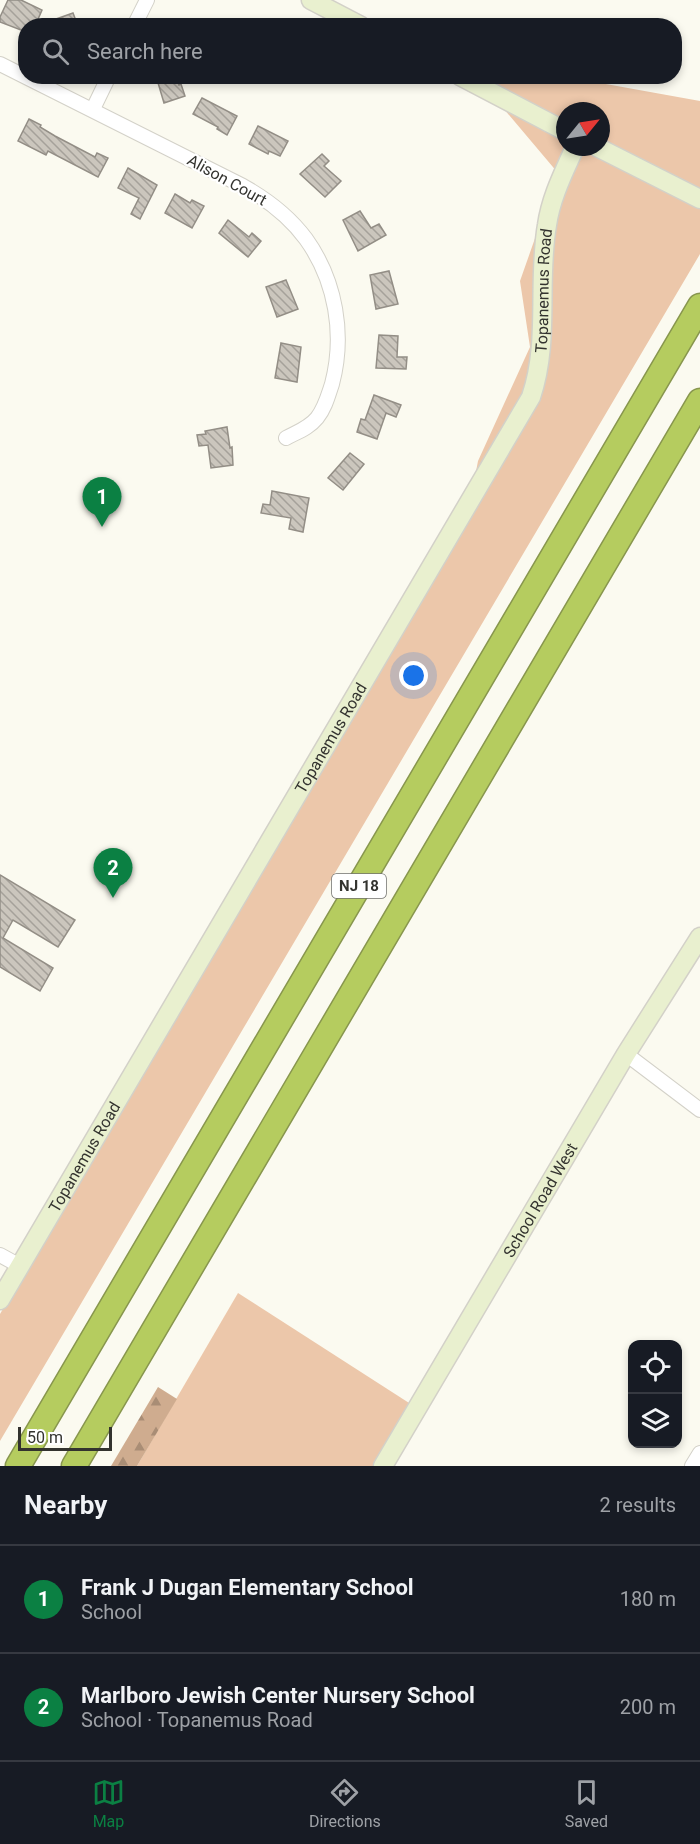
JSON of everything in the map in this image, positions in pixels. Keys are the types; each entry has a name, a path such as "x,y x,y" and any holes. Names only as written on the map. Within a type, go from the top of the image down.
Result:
{"highway":[{"name":"NJ 18","path":"18,1466 700,306"},
{"name":"NJ 18","path":"74,1466 700,401"}],"street":[{"path":"138,18 147,0"},
{"path":"319,2 347,18"},
{"name":"Alison Court","path":"0,64 18,73"},
{"name":"Alison Court","path":"41,84 263,197 295,225 318,258 328,283 336,314 338,340 336,369 328,399 318,417 306,428 286,438"},
{"path":"93,109 105,84"},
{"path":"476,84 556,125"},
{"path":"610,154 700,199"},
{"name":"Topanemus Road","path":"0,1300 531,398 542,356 547,226 556,190 571,156"},
{"name":"School Road West","path":"383,1466 627,1054 700,937"},
{"path":"627,1054 700,1110"},
{"path":"0,1255 20,1266"},
{"path":"692,1466 700,1453"}],"shaded area":[{"path":"476,84 606,84 700,101 700,254 0,1441 0,1314 466,523 478,461 530,347 520,281 558,173 487,89"},
{"path":"238,1293 420,1410 386,1466 137,1466"}],"green space":[{"path":"158,1387 177,1399 137,1466 111,1466"}],"building":[{"path":"8,0 21,0 42,10 38,18 18,18 18,29 0,22"},
{"path":"73,13 75,18 59,18"},
{"path":"158,84 181,84 185,96 164,103"},
{"path":"202,98 237,116 227,135 217,129 218,127 193,114"},
{"path":"29,119 95,157 97,153 108,158 98,177 48,151 46,155 18,141"},
{"path":"258,126 288,141 280,156 269,151 268,154 249,144"},
{"path":"322,154 329,161 324,166 341,181 325,197 300,174"},
{"path":"128,168 157,185 140,219 131,214 139,198 118,188"},
{"path":"175,194 190,203 192,200 204,206 192,228 165,213"},
{"path":"360,211 371,228 379,224 386,235 358,251 343,220"},
{"path":"228,220 249,237 252,233 261,241 248,257 219,233"},
{"path":"389,271 398,304 376,309 370,275"},
{"path":"286,280 298,309 277,317 266,287"},
{"path":"379,335 398,336 397,357 407,357 406,369 376,368"},
{"path":"281,343 301,347 297,382 275,378"},
{"path":"374,395 401,405 396,417 386,413 377,439 357,432 361,419 365,420"},
{"path":"227,427 230,448 232,447 233,465 211,468 208,445 199,446 197,435 206,434 205,431"},
{"path":"350,453 364,464 343,490 328,478"},
{"path":"272,491 309,498 303,532 289,529 291,518 261,513 263,504 270,505"},
{"path":"0,875 75,920 58,947 13,920 3,938 53,968 40,991 0,967"}],"place":[{"name":"Frank J Dugan Elementary School","path":"102,527"},
{"name":"Marlboro Jewish Center Nursery School","path":"113,898"}]}
